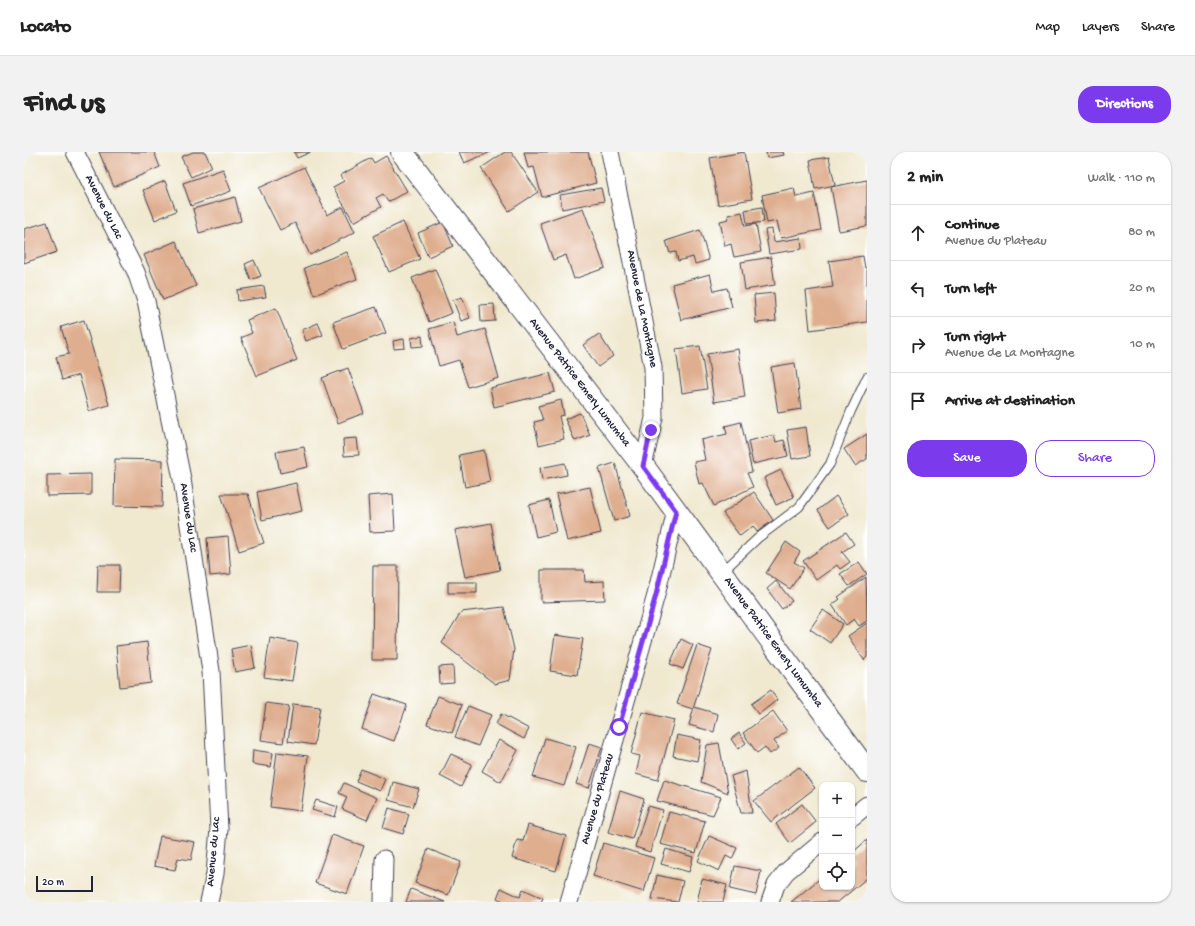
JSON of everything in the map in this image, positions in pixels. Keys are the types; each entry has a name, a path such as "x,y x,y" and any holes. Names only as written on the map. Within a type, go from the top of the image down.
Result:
{"main road":[{"name":"Avenue Patrice Emery Lumumba","path":"402,152 643,466 867,771"}],"street":[{"name":"Avenue du Lac","path":"75,152 136,272 146,301 182,479 211,671 219,829 209,902"},
{"name":"Avenue de La Montagne","path":"610,152 653,367 654,418 643,466"},
{"name":"Avenue du Plateau","path":"570,902 650,617 676,511"},
{"path":"855,815 867,805"},
{"path":"770,902 776,885 786,872 819,844"},
{"path":"383,902 384,859"}],"lane":[{"path":"721,573 758,538 799,508 830,464 851,411 867,377"}],"building":[{"path":"99,152 154,152 160,167 114,187"},
{"path":"193,152 205,152 212,167 191,177 181,157"},
{"path":"294,152 311,152 297,158"},
{"path":"459,152 491,152 464,163"},
{"path":"505,152 511,152 538,192 509,211 481,168"},
{"path":"524,152 588,152 596,183 542,197 534,167 528,168"},
{"path":"744,152 752,199 718,205 710,158"},
{"path":"766,152 783,152 784,155 767,158"},
{"path":"386,156 407,191 388,202 383,194 376,198 381,207 354,222 333,187 344,181 341,175 371,158 374,163"},
{"path":"829,157 835,185 815,189 810,160"},
{"path":"304,167 327,215 343,207 355,232 310,255 295,223 280,230 259,188"},
{"path":"223,169 231,191 191,206 183,183"},
{"path":"867,180 867,226 839,231 831,187"},
{"path":"165,181 176,211 155,220 143,190"},
{"path":"601,188 604,201 562,209 560,195"},
{"path":"794,188 796,197 814,193 821,230 781,238 777,221 767,223 762,195"},
{"path":"235,197 241,221 199,233 193,209"},
{"path":"762,207 764,222 747,224 745,210"},
{"path":"583,208 605,268 574,279 566,255 553,260 540,223"},
{"path":"742,212 745,226 756,224 761,252 734,257 731,244 725,246 720,221 729,219 728,215"},
{"path":"47,222 57,252 24,263 24,229"},
{"path":"403,222 420,259 389,272 373,236"},
{"path":"443,222 453,246 428,257 418,233"},
{"path":"772,229 774,242 801,238 802,249 769,254 765,230"},
{"path":"700,230 709,260 695,264 693,257 678,261 676,252 670,253 666,241"},
{"path":"176,241 196,286 163,300 144,255"},
{"path":"347,252 357,279 314,295 304,268"},
{"path":"863,256 865,268 867,268 867,322 810,330 806,291 833,287 829,261"},
{"path":"771,257 775,285 745,290 741,262"},
{"path":"254,260 261,276 251,280 245,264"},
{"path":"435,269 452,313 429,322 412,278"},
{"path":"710,274 714,291 727,288 732,307 681,320 672,284"},
{"path":"264,286 266,297 238,301 237,290"},
{"path":"774,293 776,321 756,323 754,295"},
{"path":"462,297 470,318 461,321 453,300"},
{"path":"494,304 495,321 481,322 480,305"},
{"path":"376,307 386,333 343,349 333,322"},
{"path":"276,308 297,360 257,376 241,338 252,333 247,320"},
{"path":"84,320 109,405 89,411 79,375 62,380 56,357 69,354 61,327"},
{"path":"453,322 457,337 485,329 499,378 468,387 459,360 439,366 429,329"},
{"path":"318,323 323,335 306,341 302,330"},
{"path":"599,334 613,356 598,367 583,345"},
{"path":"422,336 423,346 412,347 411,338"},
{"path":"404,339 405,348 394,349 393,341"},
{"path":"700,346 707,389 682,393 676,349"},
{"path":"738,349 745,397 714,402 707,354"},
{"path":"795,363 801,409 778,413 771,367"},
{"path":"348,368 364,413 338,423 322,378"},
{"path":"550,373 555,392 494,407 490,388"},
{"path":"561,400 564,415 559,416 564,439 539,445 534,422 543,420 538,406"},
{"path":"580,413 590,435 575,441 565,419"},
{"path":"741,422 752,472 747,473 753,487 714,506 703,483 699,484 694,462 705,460 701,440 727,434 725,426"},
{"path":"806,427 810,456 792,459 787,430"},
{"path":"867,434 867,459 855,466 844,449"},
{"path":"774,435 776,442 784,440 788,456 753,464 748,441"},
{"path":"357,438 359,455 344,456 343,439"},
{"path":"304,447 308,467 280,473 276,452"},
{"path":"484,450 490,482 465,487 459,455"},
{"path":"115,459 163,460 162,507 114,506"},
{"path":"565,463 567,475 542,480 540,468"},
{"path":"615,463 630,516 614,521 599,468"},
{"path":"781,470 794,497 776,505 764,478"},
{"path":"91,474 91,495 47,496 47,475"},
{"path":"296,483 302,511 262,520 257,492"},
{"path":"590,487 601,533 567,541 556,494"},
{"path":"754,492 773,520 757,532 753,526 740,536 723,513"},
{"path":"221,494 248,494 264,543 239,551"},
{"path":"393,494 395,531 370,532 368,496"},
{"path":"836,496 849,514 830,527 818,510"},
{"path":"549,500 556,532 536,537 529,505"},
{"path":"491,523 500,570 465,577 455,530"},
{"path":"846,532 854,544 842,552 850,562 840,569 837,565 816,580 803,561"},
{"path":"228,536 231,574 210,576 207,538"},
{"path":"786,542 800,552 794,562 804,568 790,589 766,573"},
{"path":"859,562 867,574 849,586 840,574"},
{"path":"98,565 120,565 119,592 97,592"},
{"path":"373,566 398,566 397,660 372,660"},
{"path":"541,570 584,570 585,582 604,581 605,600 541,602"},
{"path":"866,577 867,621 859,626 854,619 846,625 832,605 840,599 838,597"},
{"path":"776,581 792,601 782,609 767,589"},
{"path":"448,582 477,582 477,593 448,593"},
{"path":"504,607 514,649 510,680 495,684 442,643 461,612"},
{"path":"823,610 843,624 830,643 810,629"},
{"path":"867,623 867,657 864,660 848,636"},
{"path":"555,635 583,639 577,675 550,671"},
{"path":"270,638 298,643 292,681 264,677"},
{"path":"681,639 693,645 683,669 670,664"},
{"path":"147,642 151,683 120,687 116,646"},
{"path":"251,645 255,668 235,672 231,649"},
{"path":"697,645 712,650 693,709 677,704"},
{"path":"453,666 454,683 440,684 439,667"},
{"path":"771,690 777,700 759,714 751,704"},
{"path":"374,694 407,705 394,741 362,729"},
{"path":"438,696 462,705 452,733 427,724"},
{"path":"266,703 289,706 283,743 261,740"},
{"path":"293,704 320,707 314,745 288,741"},
{"path":"468,706 491,715 478,746 455,737"},
{"path":"694,707 718,714 714,732 689,725"},
{"path":"773,711 787,731 774,741 779,748 770,754 765,747 757,753 743,733"},
{"path":"642,712 674,720 658,780 636,774 640,756 631,754"},
{"path":"501,714 529,729 524,739 496,724"},
{"path":"739,733 746,743 738,749 731,739"},
{"path":"677,735 701,740 697,761 673,756"},
{"path":"545,738 576,747 564,786 533,777"},
{"path":"499,740 518,750 501,782 482,771"},
{"path":"589,743 602,747 589,788 576,784"},
{"path":"719,743 728,793 701,782 707,745"},
{"path":"253,750 273,753 271,767 252,764"},
{"path":"277,752 308,756 301,811 270,807"},
{"path":"451,754 472,764 461,787 440,776"},
{"path":"799,767 815,788 771,822 754,801"},
{"path":"361,769 385,779 380,791 356,781"},
{"path":"746,771 752,813 741,813 731,776"},
{"path":"664,780 721,797 713,815 657,801"},
{"path":"393,782 419,789 413,807 388,800"},
{"path":"344,783 377,798 367,820 342,809 347,797 339,793"},
{"path":"620,791 644,799 632,839 608,832"},
{"path":"316,800 338,807 335,817 312,810"},
{"path":"802,804 816,822 790,843 776,824"},
{"path":"648,806 663,810 650,852 635,847"},
{"path":"389,808 409,814 403,834 383,828"},
{"path":"669,812 705,821 696,853 660,844"},
{"path":"528,825 566,836 556,871 512,858 517,840 523,841"},
{"path":"332,835 364,846 347,894 315,883"},
{"path":"160,836 195,842 191,860 178,858 175,870 154,866"},
{"path":"709,836 737,848 732,859 726,856 719,871 698,861"},
{"path":"867,840 867,878 855,888 855,854 855,850"},
{"path":"603,843 654,858 644,892 593,876"},
{"path":"428,849 461,862 448,895 415,883"},
{"path":"666,849 693,857 689,872 661,864"},
{"path":"735,866 761,871 756,895 730,889"},
{"path":"657,875 683,881 678,902 652,899"},
{"path":"702,879 727,885 723,902 697,902"},
{"path":"819,879 819,890 852,890 838,902 791,902"},
{"path":"501,888 520,897 523,889 543,898 541,902 505,902 497,898"},
{"path":"411,889 445,902 406,902"}],"route":[{"path":"619,727 656,595 676,511 643,466 651,430"}]}
